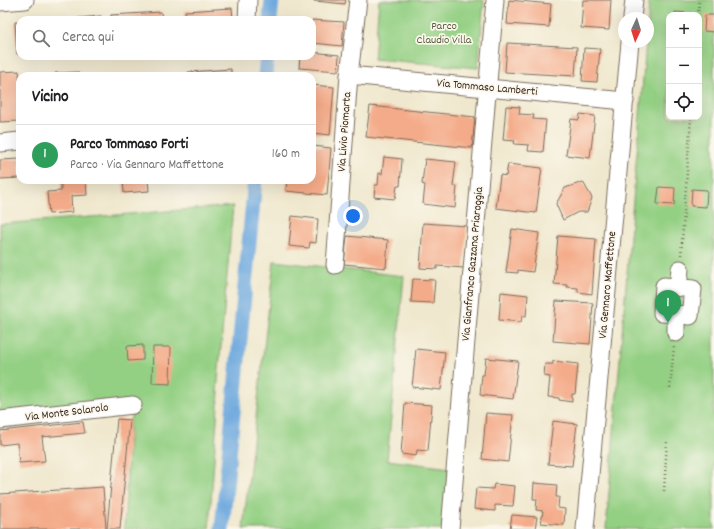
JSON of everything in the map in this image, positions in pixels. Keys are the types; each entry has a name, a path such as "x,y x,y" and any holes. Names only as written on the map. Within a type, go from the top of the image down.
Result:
{"street":[{"path":"0,2 25,0"},
{"path":"247,16 248,0"},
{"name":"Via Livio Piomarta","path":"335,265 349,75 358,0"},
{"name":"Via Gianfranco Gazzana Priaroggia","path":"450,529 495,0"},
{"path":"633,12 634,0"},
{"name":"Via Gennaro Maffettone","path":"585,529 629,48"},
{"name":"Via Tommaso Lamberti","path":"349,75 624,101"},
{"path":"0,143 16,141"},
{"path":"676,333 676,314 690,316 693,289 678,287 680,269"},
{"name":"Via Monte Solarolo","path":"0,420 133,405"}],"path":[{"path":"698,12 699,0"},
{"path":"680,269 691,120"},
{"path":"670,388 676,333"},
{"path":"664,491 667,441"}],"green space":[{"name":"Parco Claudio Villa","path":"379,0 484,0 478,68 374,59"},
{"path":"649,0 714,0 714,529 606,529 646,48 654,48 654,12 648,12"},
{"path":"233,206 217,392 219,392 209,529 124,529 130,420 133,412 0,414 0,224"},
{"path":"274,261 404,276 387,460 450,468 445,529 243,529"}],"building":[{"path":"314,0 346,0 345,4"},
{"path":"509,0 551,4 549,27 507,24"},
{"path":"583,0 611,0 609,30 581,28"},
{"path":"232,8 233,16 186,16 185,11"},
{"path":"161,12 162,16 111,16"},
{"path":"705,15 714,15 714,32 704,31"},
{"path":"316,20 344,22 342,46 316,43"},
{"path":"507,43 577,47 575,76 505,72"},
{"path":"584,48 600,49 597,82 582,81"},
{"path":"316,52 339,55 338,71 299,68 300,60 316,60"},
{"path":"231,69 231,72 188,72"},
{"path":"19,71 16,72 16,121 0,122 0,72"},
{"path":"316,85 334,87 330,135 316,133"},
{"path":"370,106 475,117 472,148 366,137"},
{"path":"506,106 520,107 519,114 534,115 533,119 546,120 543,152 528,151 529,145 514,144 515,141 503,140"},
{"path":"580,114 595,116 590,158 566,155 571,119 579,120"},
{"path":"316,146 331,148 327,195 286,191 287,184 316,184"},
{"path":"384,157 402,159 400,186 397,186 395,199 374,197 375,185 378,185 379,173 382,174"},
{"path":"16,159 16,178 0,179 0,160"},
{"path":"425,159 456,162 453,186 457,186 455,208 423,204 425,185 422,184"},
{"path":"508,164 542,168 536,213 496,208 500,175 506,176"},
{"path":"583,182 592,198 587,212 578,212 563,220 556,204 565,188"},
{"path":"61,184 86,184 87,195 71,196 72,212 49,214 47,192 61,191"},
{"path":"123,184 148,184 149,191 124,193"},
{"path":"659,187 675,188 674,205 657,204"},
{"path":"692,189 707,190 706,207 691,206"},
{"path":"292,216 318,219 316,243 310,242 309,248 289,246"},
{"path":"423,223 467,226 464,268 437,266 437,269 420,268"},
{"path":"512,229 539,233 533,272 518,270 518,273 506,272"},
{"path":"347,236 388,240 386,268 344,264"},
{"path":"558,236 596,239 592,294 578,292 578,288 567,287 567,285 554,284"},
{"path":"413,279 435,280 433,303 411,302"},
{"path":"501,292 528,295 526,316 522,316 521,322 499,320"},
{"path":"556,301 593,303 590,344 553,341"},
{"path":"143,345 143,360 128,361 127,346"},
{"path":"153,347 171,347 170,384 152,383"},
{"path":"416,349 445,352 441,390 412,387"},
{"path":"486,358 518,361 513,399 480,395 482,375 484,375"},
{"path":"553,361 578,364 575,394 572,394 572,402 559,400 559,398 548,397 550,377 544,376 545,364 553,364"},
{"path":"405,403 432,405 428,451 417,450 416,456 401,454"},
{"path":"486,413 513,415 508,462 482,459"},
{"path":"117,419 130,420 120,529 107,529"},
{"path":"553,421 577,424 572,466 548,464"},
{"path":"83,422 85,433 42,437 45,461 19,463 17,443 0,445 0,431"},
{"path":"534,483 557,485 556,497 559,497 558,508 565,509 564,525 541,523 543,511 536,510 537,499 533,499"},
{"path":"494,484 515,486 513,506 495,505 495,511 474,509 476,488 493,489"},
{"path":"103,487 106,529 0,529 0,494"},
{"path":"512,515 537,517 535,529 510,529"}],"waterway":[{"path":"270,16 272,0"},
{"path":"265,72 267,60"},
{"path":"222,529 255,184"}],"place":[{"name":"Parco Tommaso Forti","path":"668,323"}]}
